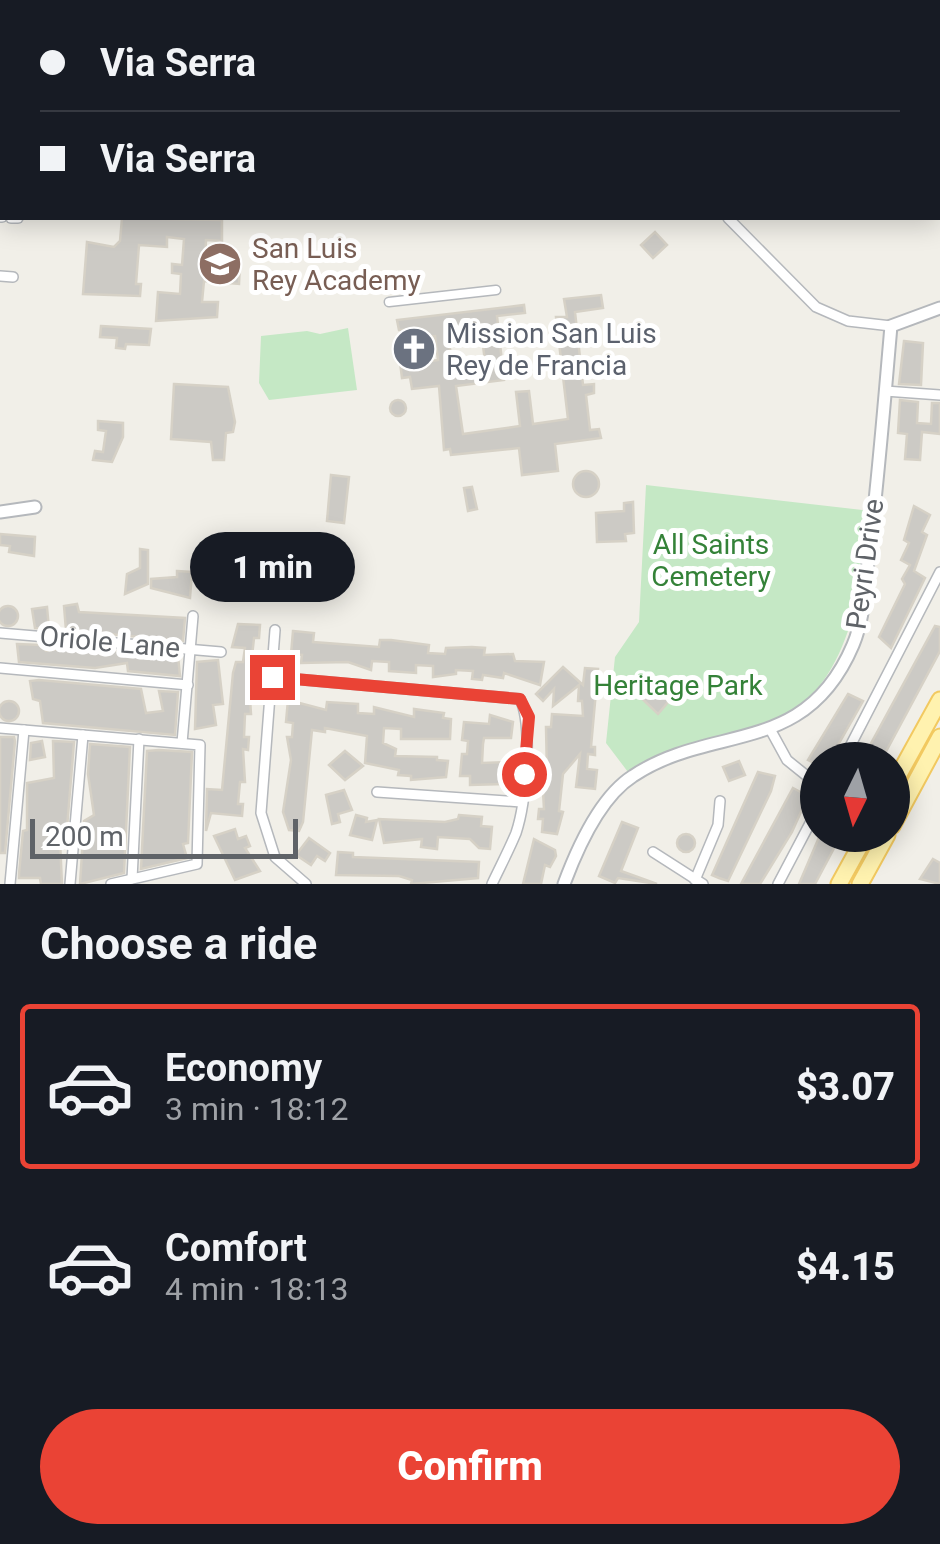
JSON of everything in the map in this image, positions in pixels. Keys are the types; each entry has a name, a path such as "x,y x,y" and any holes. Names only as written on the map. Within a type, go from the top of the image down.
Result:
{"main road":[{"path":"910,754 940,700"},
{"path":"910,793 940,737"},
{"path":"839,884 857,852"},
{"path":"860,884 878,852"}],"street":[{"path":"730,220 816,307 848,321 891,326 940,308"},
{"path":"0,276 13,277"},
{"path":"389,302 496,290"},
{"name":"Peyri Drive","path":"564,884 607,801 631,776 666,758 770,729 823,692 854,642 870,544 891,326"},
{"path":"885,392 940,395"},
{"path":"0,512 35,508"},
{"path":"852,742 940,572"},
{"path":"182,743 193,616"},
{"path":"275,630 264,830 284,868 306,884"},
{"name":"Oriole Lane","path":"0,634 221,652"},
{"path":"0,668 188,684"},
{"path":"272,677 520,699 529,717 517,830 492,884"},
{"path":"0,728 200,745 197,864 111,884"},
{"path":"770,729 787,760 800,770"},
{"path":"10,884 24,730"},
{"path":"70,884 83,735"},
{"path":"132,879 139,739"},
{"path":"377,792 521,802"},
{"path":"653,852 699,882 718,824 720,802"},
{"path":"778,884 800,842"}],"green space":[{"path":"348,328 357,390 269,400 259,383 261,336 307,331 320,334"},
{"path":"646,485 871,511 863,570 848,632 820,686 799,707 772,722 663,756 628,772 606,743 615,657 639,622"}],"building":[{"path":"122,220 222,220 222,241 206,240 205,261 240,263 239,284 204,281 202,302 218,302 217,317 156,321 158,292 180,294 181,274 172,273 172,264 182,265 184,239 167,237 167,247 139,245 136,284 141,284 140,296 83,294 87,242 114,247 120,241"},
{"path":"655,232 667,245 653,258 641,245"},
{"path":"601,295 603,308 575,312 583,385 594,384 594,393 586,395 590,430 599,429 601,438 555,444 558,471 522,475 519,448 451,455 450,449 444,450 439,386 412,389 410,377 402,378 400,362 407,362 403,330 399,330 397,320 524,305 525,313 497,316 504,380 456,386 463,434 520,426 516,392 529,391 533,424 568,419 556,317 567,317 564,299","holes":["481,330 486,369 453,373 448,333","435,336 438,360 425,362 422,337"]},
{"path":"101,326 151,329 149,345 126,344 125,349 116,348 117,338 100,337"},
{"path":"904,341 923,343 921,385 899,384"},
{"path":"174,384 228,387 235,422 233,432 226,433 224,460 213,460 211,442 171,439"},
{"path":"398,400 406,408 398,416 390,408"},
{"path":"900,400 918,402 917,423 931,424 932,403 940,403 940,434 922,432 920,460 905,459 907,434 898,433"},
{"path":"98,421 123,423 123,437 112,462 93,460 95,451 103,452 106,431 98,430"},
{"path":"586,471 595,475 599,484 595,493 586,497 577,493 573,484 577,475"},
{"path":"331,475 349,477 344,523 327,521"},
{"path":"472,487 477,509 468,511 464,488"},
{"path":"633,502 634,533 625,534 626,541 597,542 596,513 624,511 624,503"},
{"path":"914,506 930,515 922,532 927,535 914,571 925,578 891,648 879,637 905,584 902,579 910,565 901,560 909,543 904,540"},
{"path":"0,534 35,537 34,556 9,552 10,546 0,545"},
{"path":"140,549 148,550 148,584 125,594 127,574 140,568"},
{"path":"177,571 192,572 190,598 151,588 151,579 177,577"},
{"path":"77,604 79,612 185,618 183,641 66,630 64,606"},
{"path":"47,607 49,629 35,628 32,609"},
{"path":"1,609 15,609 15,623 1,623"},
{"path":"238,624 260,625 259,638 254,638 249,683 251,714 245,714 244,737 249,737 248,750 243,749 245,782 240,782 238,804 243,804 242,816 211,813 206,831 207,789 222,790 233,673 236,662 243,662 245,648 232,647"},
{"path":"935,626 940,627 940,651 891,742 872,742"},
{"path":"293,631 314,633 313,642 379,647 380,640 391,640 429,645 428,653 445,654 446,648 485,648 484,655 513,654 515,661 544,662 540,685 504,673 503,678 483,675 482,680 472,679 473,671 456,670 456,674 433,677 433,666 416,665 416,673 389,671 389,662 372,661 371,670 348,662 301,663 302,655 291,654"},
{"path":"17,644 41,645 46,651 73,647 178,656 180,676 128,671 127,663 95,668 19,662"},
{"path":"218,660 223,704 213,705 216,725 195,729 197,662"},
{"path":"563,667 583,685 585,668 598,669 591,747 595,747 595,755 588,754 587,769 597,770 595,789 576,787 580,754 563,774 559,811 563,812 557,834 542,832 543,819 538,819 539,809 544,809 542,774 547,775 546,727 551,727 552,714 583,716 582,701 578,701 579,685 553,706 554,689 543,701 536,694"},
{"path":"641,680 669,701 658,714 633,690"},
{"path":"30,681 141,689 146,713 163,711 159,691 178,692 175,735 43,723 40,701 33,699"},
{"path":"848,694 863,701 840,742 819,742"},
{"path":"288,700 326,710 327,702 358,704 358,713 374,714 374,707 414,717 414,709 444,713 443,718 451,719 450,739 401,739 401,729 384,728 383,743 396,749 395,756 448,761 446,777 411,780 411,776 398,775 399,770 365,763 367,736 325,728 325,732 312,730 303,822 299,831 289,830 283,812 291,760 287,737 292,737 293,723 286,722"},
{"path":"9,701 19,711 9,721 -1,711"},
{"path":"490,715 513,722 511,738 484,738 483,744 482,763 508,762 505,784 470,785 470,776 460,776 468,741 462,740 464,722 489,724"},
{"path":"0,737 14,737 15,741 5,853 0,853"},
{"path":"42,741 45,757 30,760 31,743"},
{"path":"53,741 74,742 66,840 60,841 62,884 41,884 40,878 19,878 19,874 23,831 27,830 27,783 54,778"},
{"path":"90,744 130,747 124,873 80,884 84,821 94,815 88,774"},
{"path":"147,751 192,752 188,843 183,844 187,858 141,869"},
{"path":"345,751 363,766 345,780 329,765"},
{"path":"739,761 745,775 729,781 723,767"},
{"path":"758,772 775,776 771,791 728,881 712,875"},
{"path":"793,788 800,792 800,814 760,884 741,884"},
{"path":"344,790 352,810 338,814 340,822 332,824 326,795"},
{"path":"356,815 367,818 366,822 377,820 372,840 350,835"},
{"path":"459,815 482,817 481,826 492,827 490,849 479,848 470,839 438,837 437,849 421,847 422,839 384,843 379,819 445,822 458,819"},
{"path":"622,822 638,828 621,871 657,884 618,878 615,883 599,876"},
{"path":"235,829 238,839 246,836 250,846 245,848 260,871 235,880 214,836"},
{"path":"686,834 695,843 686,852 677,843"},
{"path":"309,838 330,853 325,861 317,856 311,865 296,855"},
{"path":"534,839 555,850 556,856 550,867 545,865 541,884 523,884"},
{"path":"338,852 353,853 353,857 479,862 478,878 411,884 412,880 399,876 336,875"},
{"path":"813,852 832,852 815,884 799,884"},
{"path":"933,859 940,863 940,884 920,879"}],"place":[{"name":"San Luis Rey Academy","path":"220,264"},
{"name":"Mission San Luis Rey de Francia","path":"414,349"}],"route":[{"path":"272,677 520,699 529,717 524,774"}],"park label":[{"name":"All Saints Cemetery","path":"711,560"},
{"name":"Heritage Park","path":"678,685"}]}
